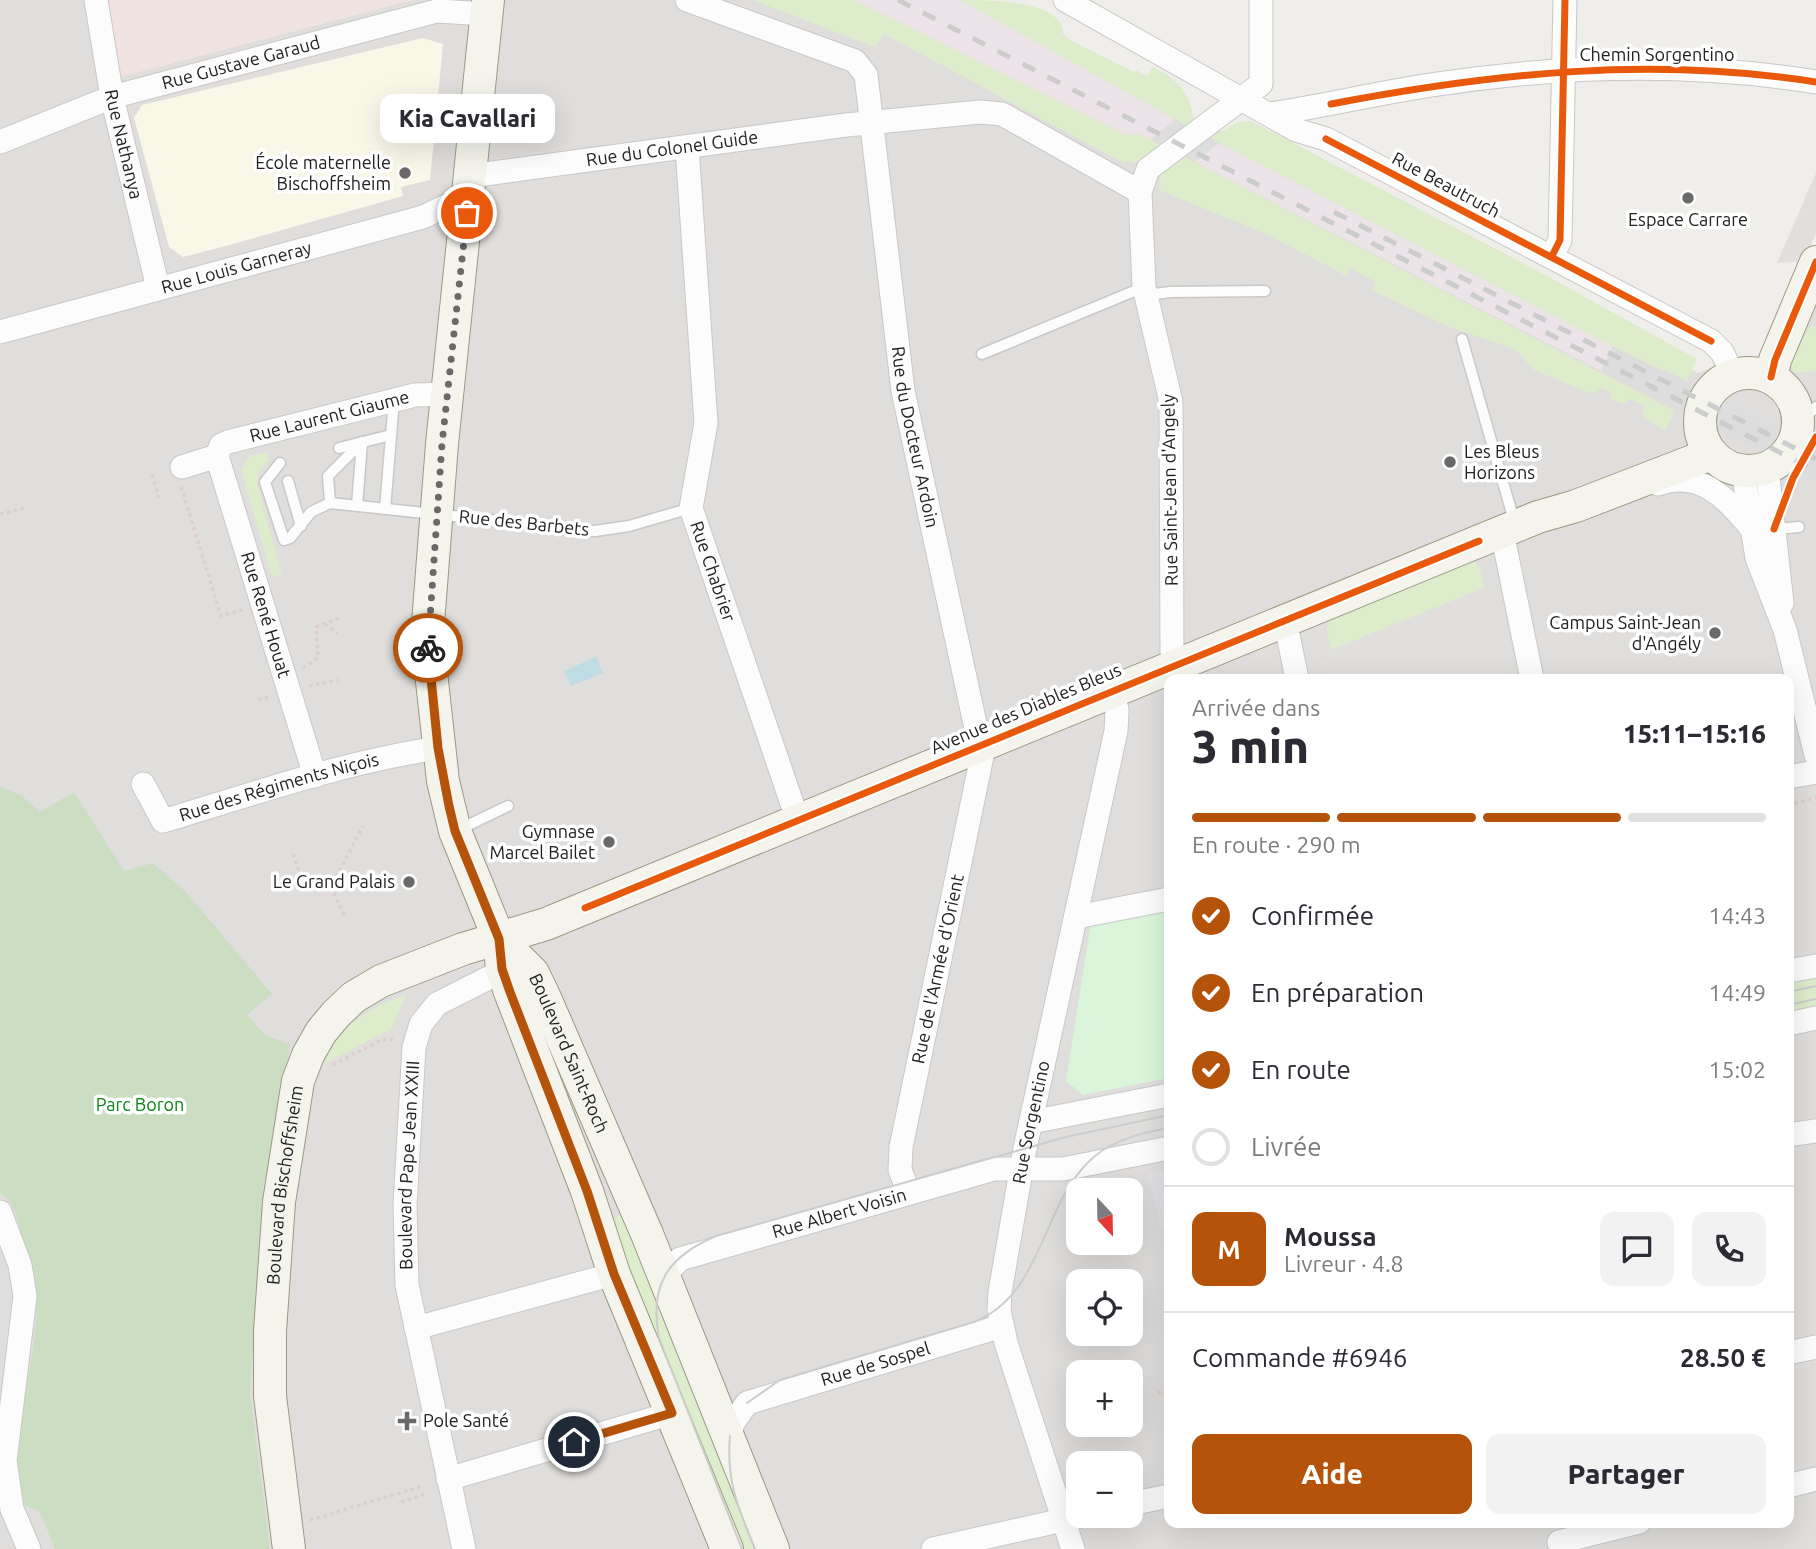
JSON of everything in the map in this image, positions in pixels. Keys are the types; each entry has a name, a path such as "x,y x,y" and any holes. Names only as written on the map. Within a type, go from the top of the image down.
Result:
{"main road":[{"name":"Boulevard Saint-Roch","path":"487,7 427,636 438,748 455,831 508,956 545,998 605,1184 614,1274 727,1549"},
{"path":"1791,382 1759,373 1733,374 1720,381 1706,398 1699,419 1706,444 1731,468 1755,470 1790,450 1807,415 1797,410 1791,382 1775,360 1816,262"},
{"name":"Avenue des Diables Bleus","path":"508,956 546,924 1112,690 1519,525 1576,506 1706,444"},
{"name":"Boulevard Bischoffsheim","path":"293,1536 270,1396 270,1331 279,1202 298,1081 321,1032 354,996 403,972 508,956"},
{"name":"Boulevard Saint-Roch","path":"605,1184 664,1276 773,1549"}],"street":[{"name":"Rue Nathanya","path":"96,0 113,97 158,288"},
{"name":"Rue du Docteur Ardoin","path":"687,0 855,61 866,75 903,391 979,745"},
{"name":"Rue Beautruch","path":"1065,0 1296,130 1326,139 1711,341 1723,352 1733,374"},
{"path":"873,123 980,112 1002,114 1140,192 1147,169 1261,84 1261,0"},
{"path":"1552,257 1560,240 1565,0"},
{"name":"Rue Gustave Garaud","path":"0,142 113,97 437,11 487,7"},
{"name":"Chemin Sorgentino","path":"1270,114 1438,83 1565,71 1668,67 1746,71 1816,82"},
{"path":"1326,139 1318,122 1331,104"},
{"name":"Rue du Colonel Guide","path":"470,186 687,147 873,123"},
{"name":"Rue Chabrier","path":"687,147 706,423 691,508 798,821"},
{"name":"Rue Louis Garneray","path":"0,332 423,217 470,186"},
{"name":"Rue Saint-Jean d'Angely","path":"1140,192 1145,291 1171,402 1172,652 1177,664"},
{"name":"Rue Laurent Giaume","path":"181,474 216,456 221,445 229,442 415,395 450,394"},
{"name":"Rue René Houat","path":"216,456 315,776"},
{"path":"1755,470 1751,528 1757,558 1785,630 1816,755"},
{"path":"1755,470 1774,529 1785,630"},
{"name":"Avenue des Diables Bleus","path":"1519,525 1579,513 1671,479 1688,479 1716,491 1751,528"},
{"path":"1519,525 1532,674"},
{"path":"1285,620 1296,674"},
{"name":"Rue Sorgentino","path":"1066,1499 1002,1326 1000,1292 1021,1169 1116,731 1117,710 1112,690"},
{"name":"Rue de l'Armée d'Orient","path":"909,1193 900,1170 901,1147 980,769 979,745"},
{"name":"Rue des Régiments Niçois","path":"143,784 163,821 315,776 400,754 438,748"},
{"path":"1794,776 1816,772"},
{"path":"1076,917 1164,900"},
{"name":"Boulevard Pape Jean XXIII","path":"464,1549 407,1284 405,1205 414,1047 421,1024 437,1004 508,956"},
{"path":"1794,970 1816,966"},
{"path":"1794,1023 1816,1018"},
{"path":"1031,1122 1164,1096"},
{"path":"1794,1134 1816,1131"},
{"name":"Rue Albert Voisin","path":"664,1276 680,1259 994,1169 1063,1169 1164,1148"},
{"path":"0,1212 20,1265 25,1296 5,1461 12,1509 29,1549"},
{"path":"416,1328 614,1274"},
{"name":"Rue de Sospel","path":"730,1436 733,1423 747,1402 1002,1326"},
{"path":"1794,1352 1816,1347"},
{"path":"448,1479 672,1413"},
{"path":"1794,1484 1816,1479"},
{"path":"1143,1501 1164,1497"},
{"path":"933,1549 1066,1520"},
{"name":"Rue Sorgentino","path":"1073,1528 1073,1549"},
{"path":"1561,1538 1610,1528"}],"lane":[{"path":"982,354 1145,291 1265,291"},
{"path":"1462,339 1519,525"},
{"path":"385,509 394,400"},
{"path":"339,448 391,435"},
{"path":"280,463 265,482 281,537 290,538 311,512 330,503 328,476 362,442"},
{"path":"357,506 362,442"},
{"path":"288,481 301,526"},
{"name":"Rue des Barbets","path":"330,503 596,531 629,526 691,508"},
{"path":"1774,529 1799,527"},
{"path":"455,831 508,806"}],"path":[{"path":"181,474 221,616 262,604"},
{"path":"152,475 159,498"},
{"path":"0,514 24,508"},
{"path":"286,683 318,659 315,632 317,626 340,618"},
{"path":"325,624 338,633"},
{"path":"286,683 338,680"},
{"path":"1794,804 1816,797"},
{"path":"331,887 363,826"},
{"path":"293,854 298,869 331,887 344,915"},
{"path":"325,1068 382,1040 394,1039"},
{"path":"1158,1393 1164,1391"},
{"path":"293,1536 424,1486"},
{"path":"401,1502 425,1494"}],"shaded area":[{"path":"0,0 962,0 1698,373 1727,361 1775,360 1816,262 1816,1549 0,1549"},
{"path":"108,0 413,0 120,77"},
{"path":"854,0 960,0 1175,119 1151,140 1139,134 1127,135"},
{"path":"423,38 443,44 430,180 401,187 403,196 183,257 169,247 134,118 142,105"},
{"path":"994,119 1120,186 1101,195 975,127"},
{"path":"1219,143 1613,346 1601,371 1195,162"},
{"path":"39,144 57,220 36,227 40,241 0,253 0,160"},
{"path":"1816,173 1816,233 1804,261 1777,263"},
{"path":"780,427 782,445 725,485 715,471"},
{"path":"303,545 309,566 282,574 276,553"},
{"path":"1484,588 1502,674 1325,674 1323,664 1331,650"},
{"path":"161,755 202,822 162,843 122,776"},
{"path":"374,1047 400,1058 396,1120 381,1250 357,1248 375,1068 369,1067 369,1050"},
{"path":"1164,1170 1164,1227 1161,1228 1147,1173"}],"green space":[{"path":"753,0 854,0 1127,135 1139,134 1165,147 1139,163 1122,162 884,34 875,47"},
{"path":"960,0 1006,2 1039,8 1052,14 1060,23 1063,34 1070,40 1134,72 1136,70 1147,76 1153,67 1182,88 1190,103 1194,122 1191,128"},
{"path":"1251,121 1538,271 1697,359 1687,381 1664,369 1660,371 1210,138 1238,122"},
{"path":"1183,156 1675,411 1665,431 1643,416 1644,406 1631,399 1624,404 1610,399 1612,393 1601,388 1592,394 1534,370 1516,350 1444,325 1372,290 1376,282 1350,268 1347,276 1266,234 1159,190 1160,173"},
{"path":"1811,325 1816,327 1816,371 1794,373 1790,364"},
{"path":"267,452 269,460 259,471 257,485 282,574 272,577 241,470 250,456"},
{"path":"1475,562 1480,568 1484,588 1331,650 1327,628 1332,618"},
{"name":"Parc Boron","path":"0,787 21,795 40,812 74,792 124,871 153,863 185,891 272,994 247,1015 265,1035 290,1044 273,1163 264,1181 250,1392 270,1549 55,1549 40,1512 24,1505 18,1477 17,1449 36,1313 35,1286 16,1213 0,1193"},
{"path":"1164,907 1164,1079 1083,1095 1066,1081 1091,922"},
{"path":"1816,973 1816,1013 1794,1017 1794,977"},
{"path":"407,994 391,1029 324,1064 330,1050 347,1028 380,1005"},
{"path":"626,1213 760,1549 735,1549 604,1222"}],"water":[{"path":"596,657 603,673 571,686 564,671"}],"pier":[{"path":"1175,119 1219,143 1195,162 1151,140"},
{"path":"1613,346 1816,446 1816,479 1601,371"}],"tram line":[{"path":"1794,991 1816,986"},
{"path":"1794,1004 1816,999"},
{"path":"742,1549 659,1338 657,1303 660,1288 665,1275 674,1264 685,1253 716,1236 1066,1137 1164,1116"},
{"path":"747,1403 780,1380 974,1322 998,1308 1017,1288 1031,1265 1067,1190 1082,1168 1103,1150 1119,1142 1164,1129"},
{"path":"730,1436 732,1481 755,1549"}],"railway":[{"path":"898,0 1816,471"},
{"path":"1334,212 1816,459"}],"cycle path":[{"path":"1552,256 1560,240 1565,0"},
{"path":"1331,104 1452,84 1633,69 1754,74 1816,82"},
{"path":"1326,139 1711,341"},
{"path":"1771,377 1775,360 1816,262"},
{"path":"1774,529 1793,478 1816,437"},
{"path":"585,908 1479,541"}],"way so far":[{"path":"428,648 442,444 450,394 467,213"}],"place":[{"name":"École maternelle Bischoffsheim","path":"405,173"},
{"name":"Espace Carrare","path":"1688,198"},
{"name":"Kia Cavallari","path":"467,213"},
{"name":"Les Bleus Horizons","path":"1450,462"},
{"name":"Campus Saint-Jean d'Angély","path":"1715,633"},
{"name":"Gymnase Marcel Bailet","path":"609,842"},
{"name":"Le Grand Palais","path":"409,882"},
{"name":"Pole Santé","path":"407,1421"}],"route":[{"path":"428,648 438,748 455,831 499,939 502,969 587,1191 614,1274 672,1413 574,1442"}]}
